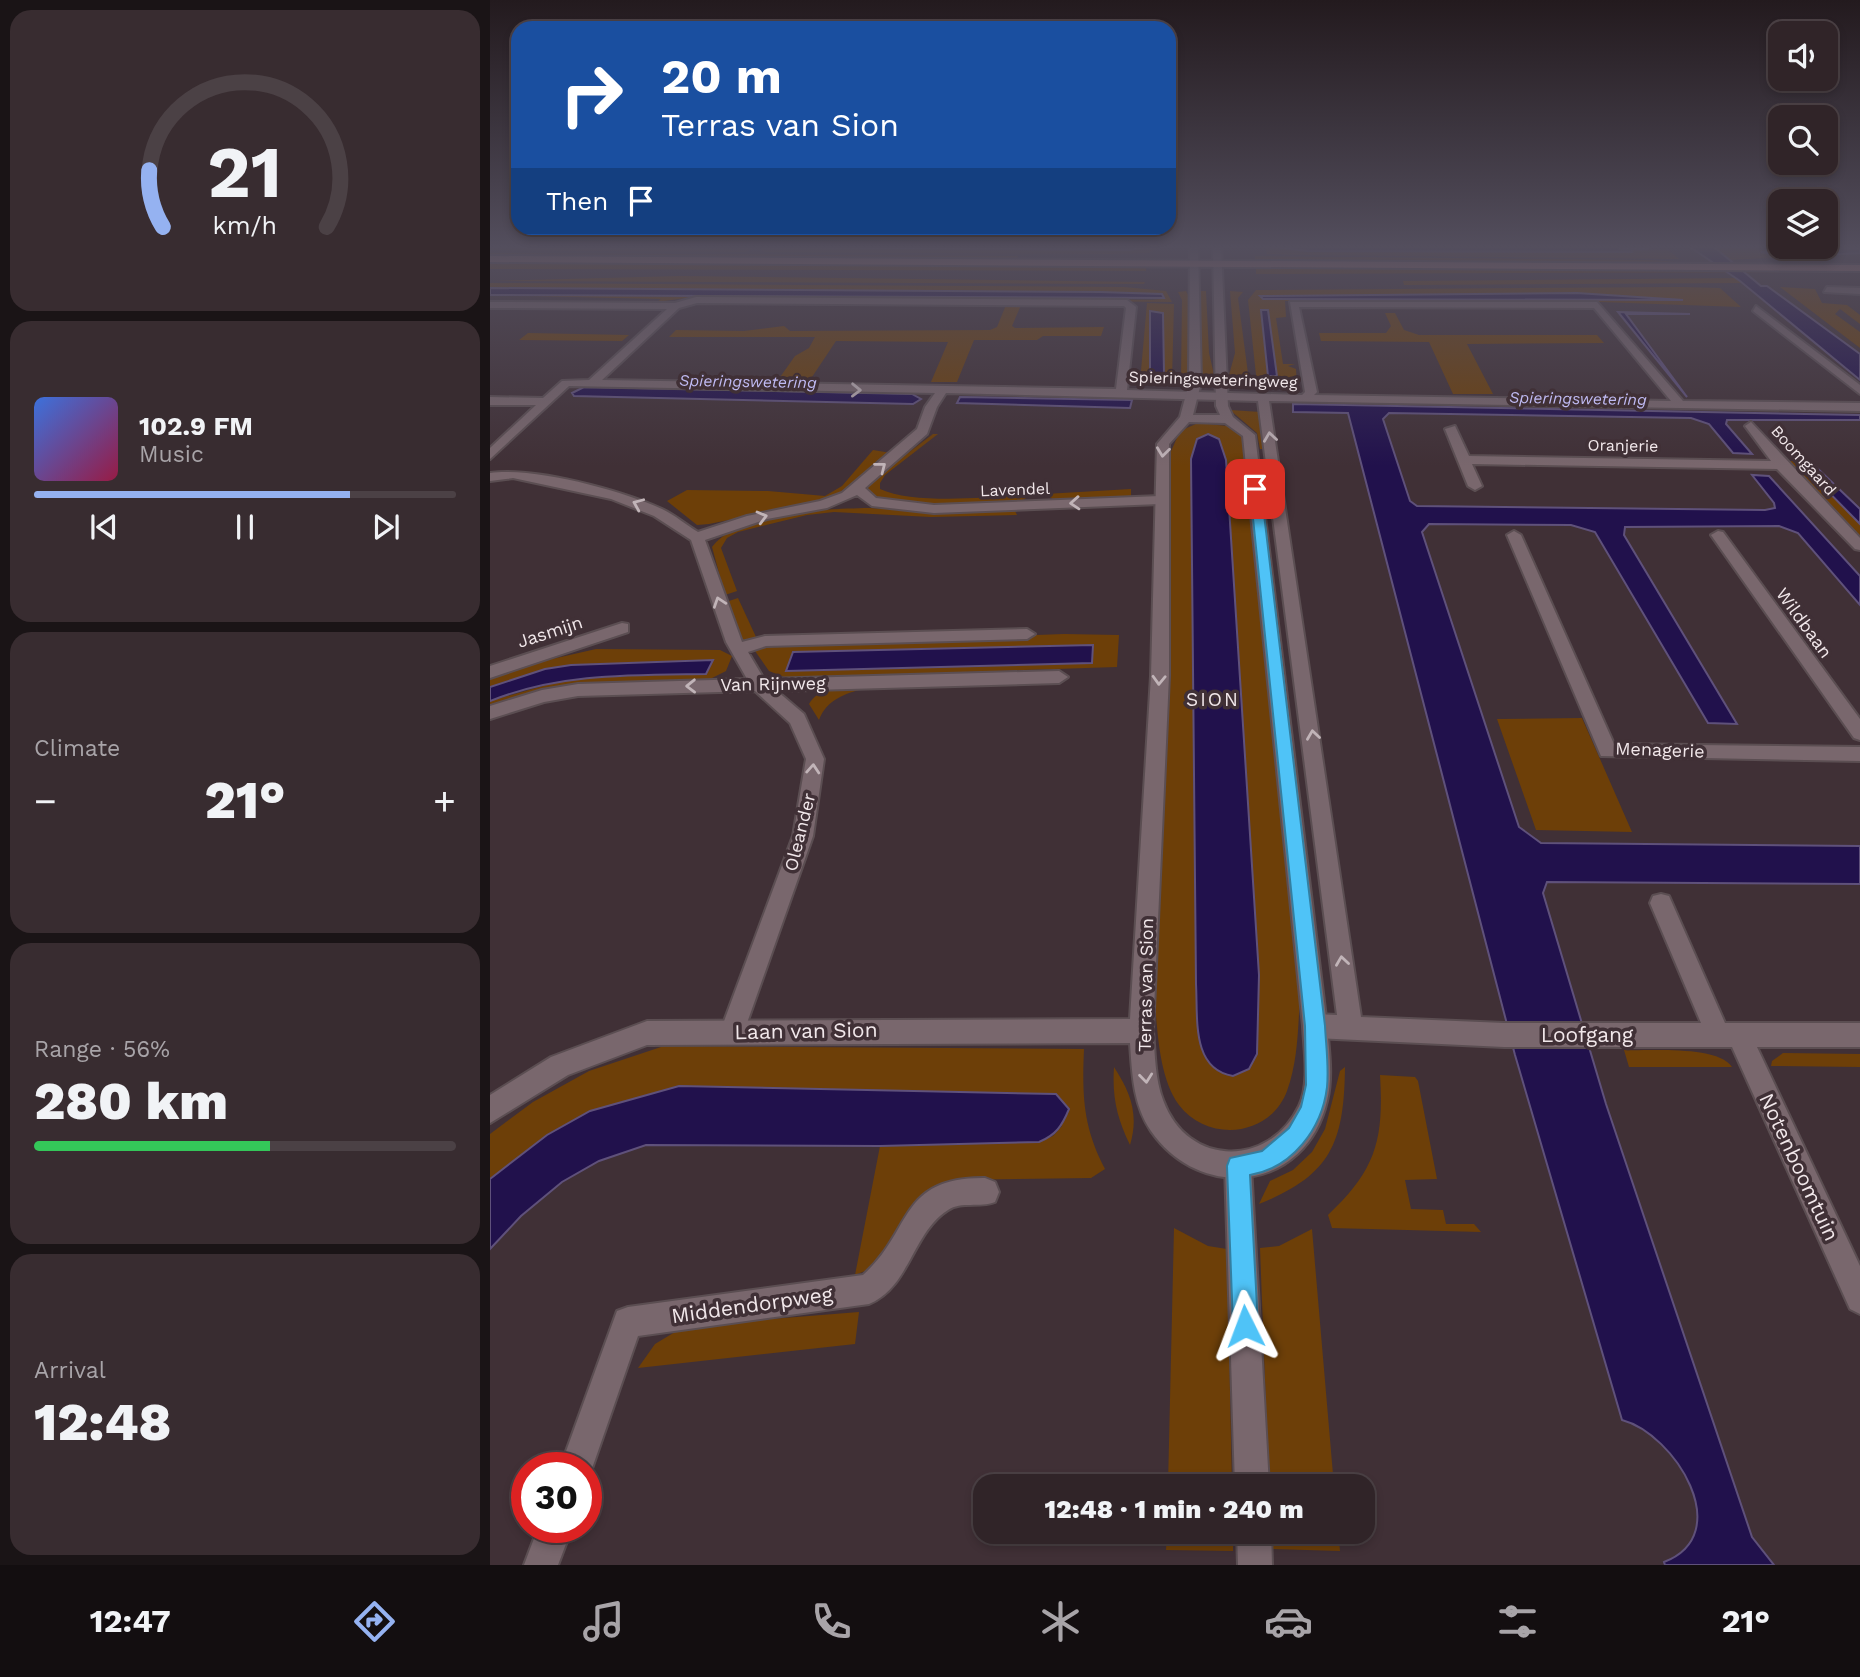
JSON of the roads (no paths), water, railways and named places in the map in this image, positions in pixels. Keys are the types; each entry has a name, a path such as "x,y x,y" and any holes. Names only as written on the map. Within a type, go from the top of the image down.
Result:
{"street":[{"path":"592,383 661,320"},
{"path":"1121,393 1129,320"},
{"name":"Terras van Sion","path":"1190,320 1193,395 1186,418 1169,434 1163,444 1160,500 1160,676 1141,1031 1147,1089 1158,1119 1181,1147 1191,1153 1211,1164 1238,1166 1267,1161 1297,1135 1311,1111 1317,1085 1315,1026 1249,435 1228,419 1222,406 1223,320"},
{"path":"1296,320 1311,392 1306,398"},
{"path":"1609,320 1680,405"},
{"path":"1770,320 1860,391"},
{"name":"Spieringsweteringweg","path":"544,402 566,383 592,383 941,392 1860,407"},
{"name":"Lavendel","path":"827,504 859,489 866,479 923,431 931,407 941,392"},
{"path":"1263,397 1352,1028"},
{"path":"490,401 544,402"},
{"path":"490,455 544,402"},
{"path":"1186,418 1228,419"},
{"name":"Boomgaard","path":"1751,426 1781,465 1860,546"},
{"path":"1451,429 1475,486"},
{"name":"Oranjerie","path":"1464,460 1781,465"},
{"path":"490,467 631,501 659,513 698,538"},
{"path":"490,477 513,474"},
{"path":"859,489 872,502"},
{"name":"Lavendel","path":"698,538 772,514 827,504 858,505 872,502 934,509 1160,500"},
{"name":"Menagerie","path":"1514,535 1608,751 1860,754"},
{"name":"Wildbaan","path":"1718,535 1860,733"},
{"name":"Oleander","path":"698,538 718,603 738,649 759,685 798,719 815,759 803,836 732,1032"},
{"name":"Jasmijn","path":"490,672 622,628"},
{"path":"738,649 765,641 1027,634"},
{"name":"Van Rijnweg","path":"490,713 542,696 578,690 1059,677"},
{"name":"Notenboomtuin","path":"1661,903 1860,1298"},
{"name":"Loofgang","path":"1315,1026 1504,1035 1860,1035"},
{"name":"Laan van Sion","path":"490,1110 560,1066 647,1033 1141,1031"},
{"path":"1238,1166 1251,1474"},
{"name":"Middendorpweg","path":"582,1452 628,1322 869,1289 885,1278 916,1223 932,1206 953,1193 985,1192"},
{"path":"541,1565 549,1543"},
{"path":"1254,1544 1255,1565"}],"district":[{"name":"SION","path":"1213,699"}],"water label":[{"name":"Spieringswetering","path":"748,381"},
{"name":"Spieringswetering","path":"1578,398"}]}
